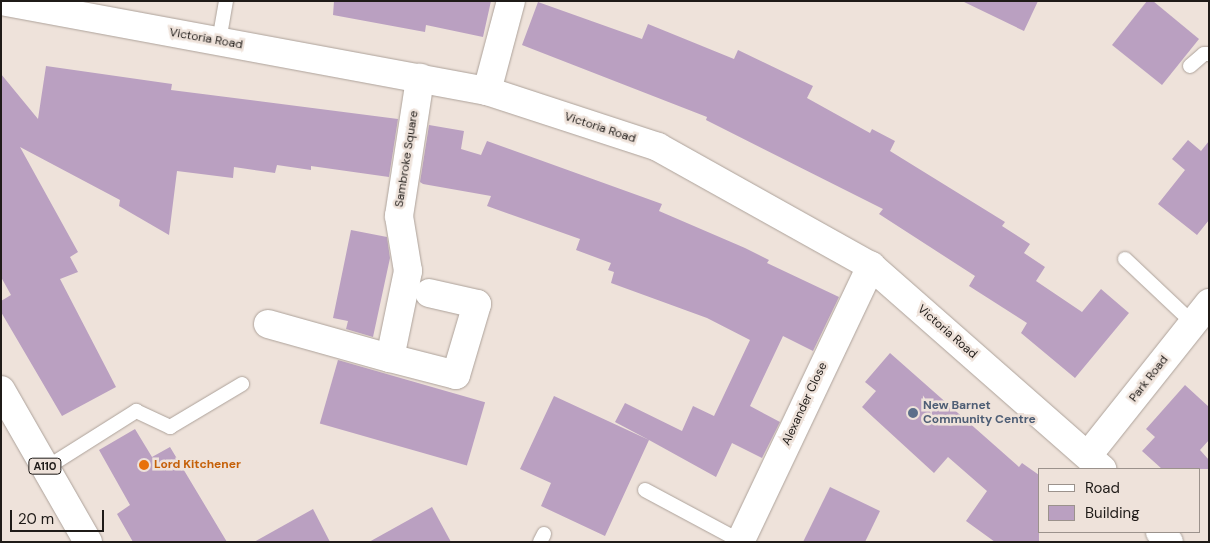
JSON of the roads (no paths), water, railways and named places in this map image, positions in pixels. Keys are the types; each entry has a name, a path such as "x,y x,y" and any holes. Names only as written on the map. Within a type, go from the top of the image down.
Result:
{"street":[{"path":"487,90 511,1"},
{"name":"Victoria Road","path":"1,2 487,90 658,147 870,266 1096,462"},
{"name":"Sambroke Square","path":"390,358 408,271 399,216 420,78"},
{"name":"Alexander Close","path":"740,541 870,266"},
{"path":"268,324 456,375 477,304 429,293"},
{"name":"Park Road","path":"1096,462 1201,313"},
{"name":"A110","path":"1,390 88,542"}],"lane":[{"path":"219,41 226,1"},
{"path":"1190,66 1204,54 1209,54"},
{"path":"1125,259 1201,313"},
{"path":"46,468 136,411 170,427 242,384"},
{"path":"645,490 740,541"}],"place":[{"name":"New Barnet Community Centre","path":"913,413"},
{"name":"Lord Kitchener","path":"144,465"}]}
